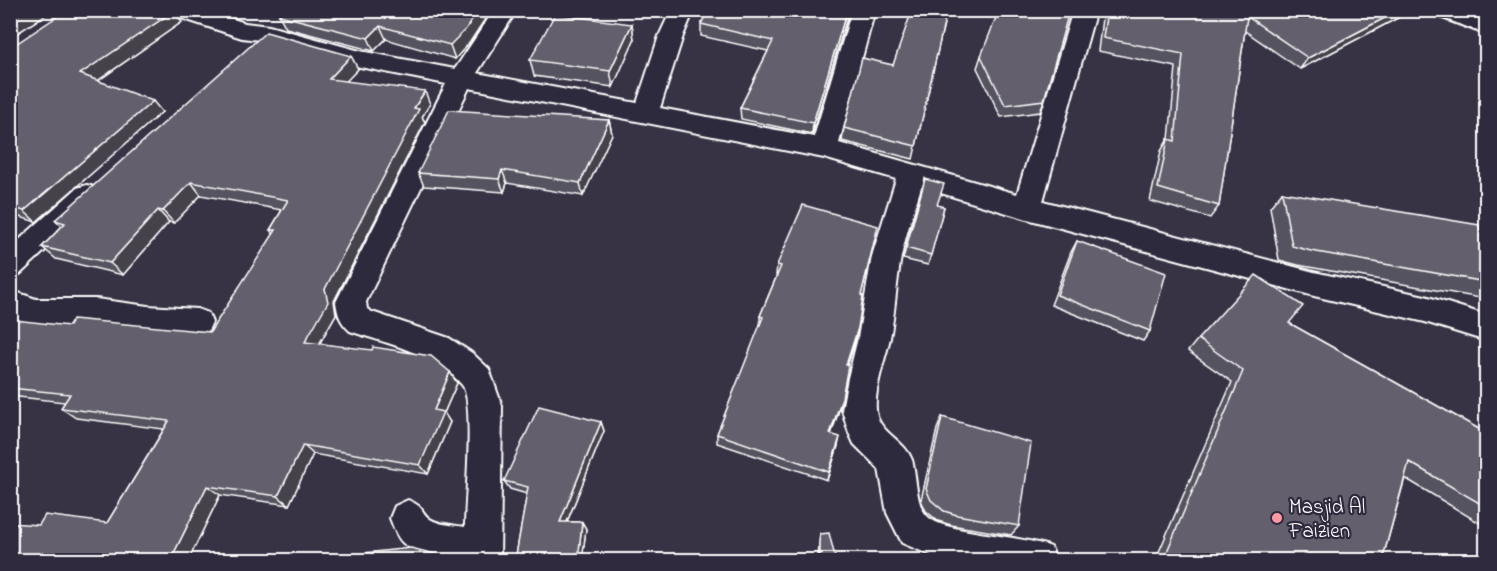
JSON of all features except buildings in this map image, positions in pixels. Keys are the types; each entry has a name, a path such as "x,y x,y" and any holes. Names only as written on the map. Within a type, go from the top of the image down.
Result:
{"street":[{"path":"180,10 242,30 269,34 360,59 824,148 1027,208 1314,284 1425,309 1486,328"},
{"path":"408,518 415,530 430,538 482,555 485,406 478,379 461,363 438,348 361,322 353,315 351,302 461,79 506,10"},
{"path":"646,113 671,36 683,10"},
{"path":"824,148 864,10"},
{"path":"1027,208 1085,10"},
{"path":"1447,10 1486,26"},
{"path":"242,58 269,34"},
{"path":"911,174 887,256 874,338 864,378 859,410 866,433 895,460 905,513 915,530 937,542 1038,561"},
{"path":"10,266 102,181"},
{"path":"10,302 35,312 96,312 148,319 197,322"}],"place":[{"name":"Masjid Al Faizien","path":"1277,518"}]}
